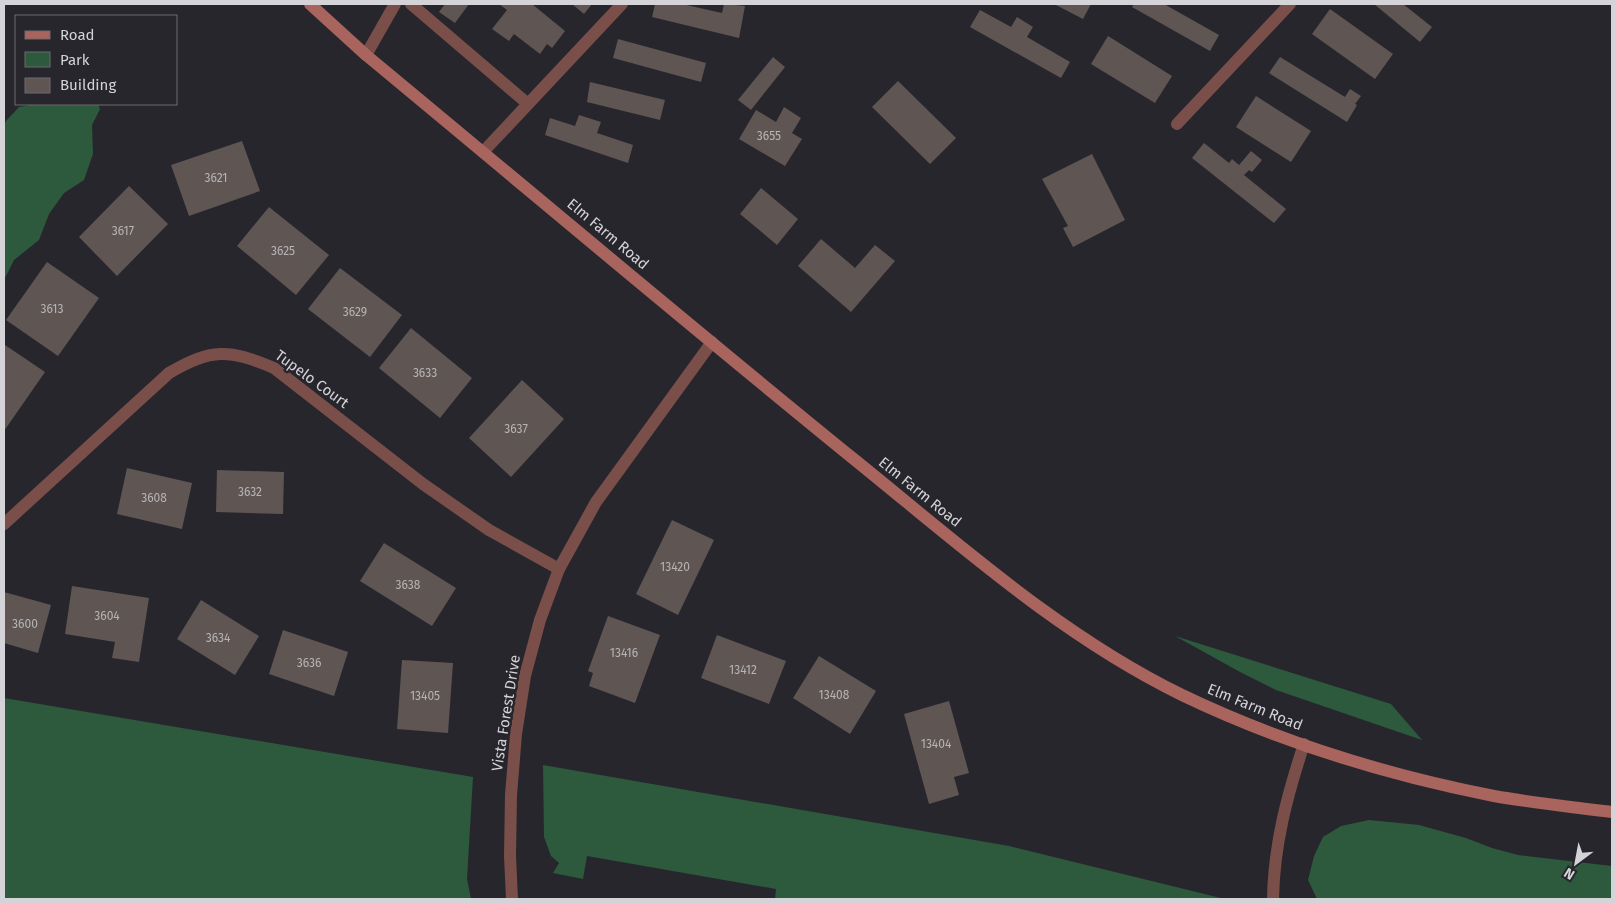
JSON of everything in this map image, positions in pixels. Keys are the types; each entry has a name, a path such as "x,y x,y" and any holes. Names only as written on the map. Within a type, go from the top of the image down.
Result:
{"street":[{"name":"Elm Farm Road","path":"310,4 366,55 712,342 997,574 1074,632 1122,663 1181,694 1251,725 1304,744 1394,772 1458,788 1547,804 1612,812"},
{"path":"366,55 395,4"},
{"path":"411,4 528,104"},
{"path":"483,152 622,4"},
{"path":"1177,124 1290,4"},
{"name":"Vista Forest Drive","path":"512,899 510,856 511,794 516,734 525,676 540,620 560,569 596,502 712,342"},
{"name":"Tupelo Court","path":"4,524 170,373 190,360 209,355 223,354 247,356 274,368 423,484 489,530 560,569"},
{"path":"1272,899 1277,848 1288,792 1304,744"}],"green space":[{"path":"30,105 98,105 100,109 92,125 93,154 84,180 64,193 49,214 39,240 14,260 4,280 4,126 6,121 19,107"},
{"path":"1175,636 1391,704 1422,740 1276,690"},
{"path":"4,698 473,777 467,879 471,899 4,899"},
{"path":"543,765 1009,846 1225,899 775,899 776,889 587,856 583,879 553,873 559,863 551,856 544,837"},
{"path":"1369,820 1419,825 1518,855 1612,866 1612,899 1317,899 1308,880 1314,856 1323,837 1341,826"}],"building":[{"path":"445,4 469,4 455,23 439,12"},
{"path":"499,4 532,4 565,31 552,48 547,44 540,54 514,34 509,41 492,29 507,10"},
{"path":"572,4 592,4 584,14"},
{"path":"655,4 682,4 722,13 724,4 745,6 739,38 652,17"},
{"path":"1054,4 1091,4 1083,19"},
{"path":"1134,4 1164,4 1219,35 1210,51 1132,7"},
{"path":"1374,4 1403,4 1432,27 1420,42"},
{"path":"1330,9 1393,54 1375,79 1312,34"},
{"path":"980,10 1011,27 1017,17 1033,27 1027,37 1070,62 1061,78 970,27"},
{"path":"1108,36 1172,76 1155,103 1091,64"},
{"path":"618,39 706,63 701,82 613,58"},
{"path":"773,57 785,67 751,110 738,100"},
{"path":"1280,57 1345,97 1350,89 1361,96 1347,122 1269,73"},
{"path":"898,81 956,138 930,164 872,107"},
{"path":"590,82 665,100 660,120 587,102"},
{"path":"1256,96 1311,131 1291,162 1236,127"},
{"path":"784,107 801,118 792,133 802,139 785,166 739,139 756,110 776,122"},
{"path":"579,115 601,122 597,133 633,145 628,163 545,135 550,118 575,126"},
{"path":"242,141 260,191 189,216 171,165"},
{"path":"1204,143 1229,163 1232,159 1239,165 1251,151 1262,160 1252,172 1249,170 1244,175 1286,209 1274,223 1192,158"},
{"path":"1092,154 1125,220 1073,247 1063,228 1068,226 1042,179"},
{"path":"129,186 168,224 117,276 79,237"},
{"path":"761,188 798,219 777,245 740,214"},
{"path":"269,207 329,255 296,295 237,246"},
{"path":"821,239 855,268 875,245 895,261 851,312 798,266"},
{"path":"47,262 99,298 58,356 6,320"},
{"path":"340,268 402,315 370,357 308,309"},
{"path":"411,328 472,378 440,418 379,368"},
{"path":"5,345 45,372 4,431 4,347"},
{"path":"522,380 564,419 511,477 469,438"},
{"path":"127,468 192,483 182,529 117,514"},
{"path":"217,470 284,472 283,514 216,512"},
{"path":"672,520 714,540 678,615 636,594"},
{"path":"384,543 456,588 432,626 360,581"},
{"path":"72,586 149,598 139,662 112,658 115,642 65,634"},
{"path":"4,592 51,605 38,653 4,643"},
{"path":"201,600 259,636 235,675 177,639"},
{"path":"608,616 660,635 635,703 589,686 593,673 588,671"},
{"path":"283,630 348,652 334,696 269,674"},
{"path":"717,635 786,661 769,704 701,678"},
{"path":"819,656 876,691 850,734 793,698"},
{"path":"402,660 453,663 448,733 397,729"},
{"path":"949,701 969,773 954,777 959,795 929,804 904,714"}]}
